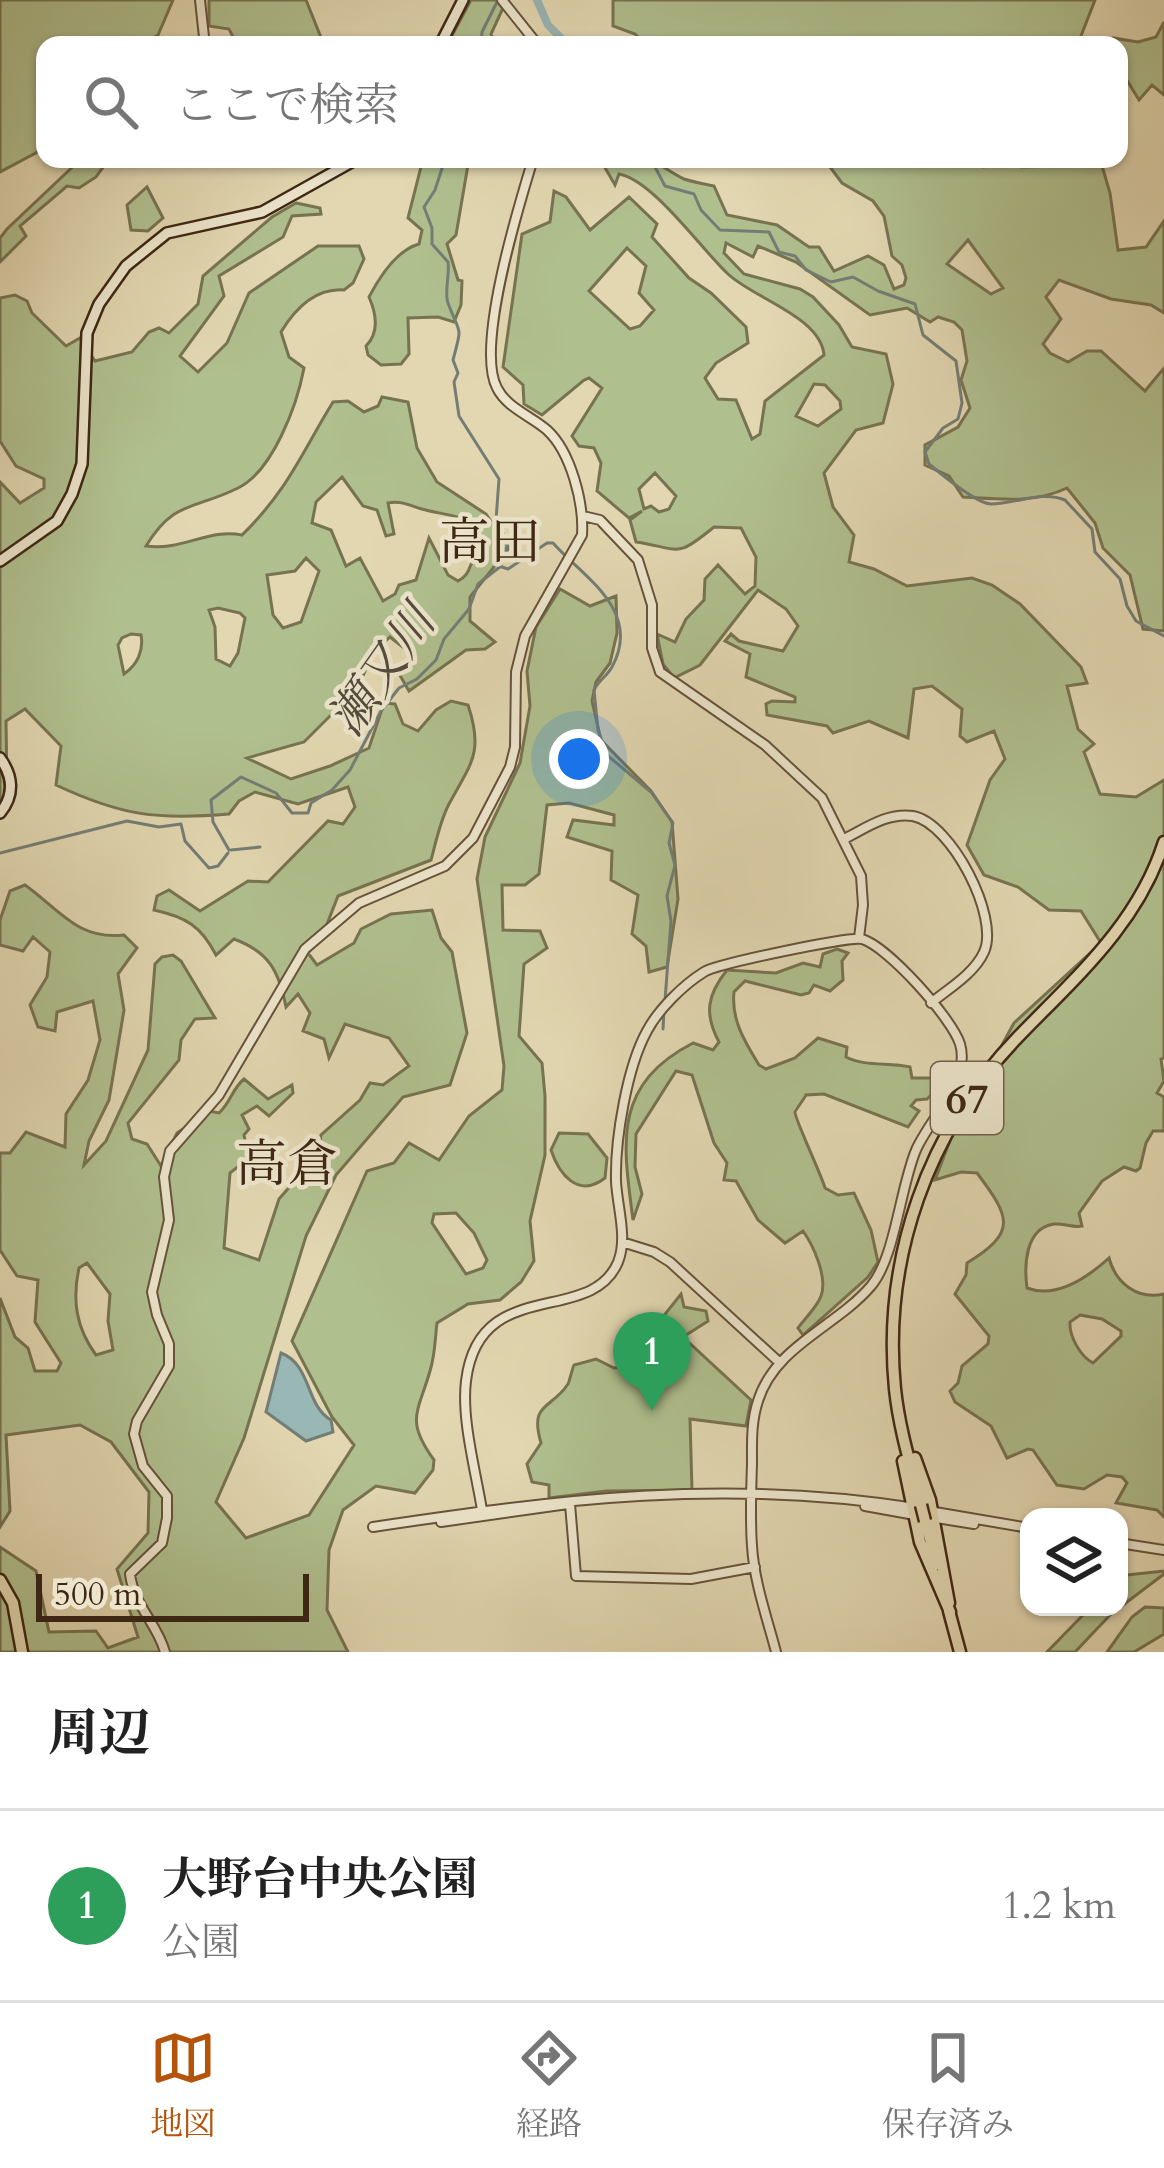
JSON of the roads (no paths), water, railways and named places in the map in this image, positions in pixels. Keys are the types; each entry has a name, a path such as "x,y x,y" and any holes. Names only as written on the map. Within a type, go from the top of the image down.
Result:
{"main road":[{"path":"445,36 463,0"},
{"path":"0,561 45,530 65,509 82,464 88,333 99,304 125,266 166,233 262,212 341,168"},
{"path":"0,758 11,785 10,799 0,813"},
{"name":"67","path":"960,1652 898,1410 893,1331 908,1230 932,1162 969,1096 1130,916 1164,842"},
{"path":"0,1580 13,1603 22,1652"}],"street":[{"path":"200,0 204,36"},
{"path":"502,0 531,36"},
{"path":"165,1652 159,1634 138,1606 130,1574 162,1544 167,1518 166,1496 143,1466 134,1434 169,1366 170,1344 152,1292 169,1220 165,1162 176,1140 219,1095 305,949 359,903 446,866 473,838 510,767 515,747 516,672 525,636 577,550 582,516 558,442 507,401 492,376 506,251 530,168"},
{"path":"582,516 600,520 638,560 652,605 652,648 661,672 803,777 822,798 862,876 859,938"},
{"path":"844,839 888,818 920,817 947,837 964,869 988,920 986,947 970,970 931,1003"},
{"path":"483,1513 465,1388 477,1346 513,1312 597,1288 613,1271 622,1242 616,1188 619,1133 640,1047 654,1019 696,977 715,967 859,938 883,950 956,1034 962,1054 960,1072 915,1152 883,1267 868,1289 780,1363 757,1403 752,1426 755,1567 776,1652"},
{"path":"622,1242 670,1262 780,1363"},
{"path":"374,1529 622,1494 801,1498 1020,1529"},
{"path":"483,1513 622,1498 752,1496"},
{"path":"570,1504 576,1576 691,1579 755,1567"},
{"path":"1128,1546 1164,1552"}],"water":[{"path":"281,1353 298,1366 317,1405 331,1420 333,1432 306,1441 266,1412"}],"waterway":[{"name":"瀬又川","path":"482,36 498,0"},
{"path":"537,0 548,25 559,36"},
{"name":"瀬又川","path":"229,850 213,822 211,800 241,777 276,793 292,813 308,813 311,803 332,790 350,770 381,711 399,688 417,679 436,660 444,639 469,609 478,584 501,566 508,543 496,520 499,479 459,416 453,360 459,330 447,299 448,262 432,244 424,207 442,168"},
{"path":"656,168 665,186 694,194 701,210 720,230 769,232 779,252 795,256 806,270 831,282 853,277 915,304 923,335 956,361 962,403 958,419 943,428 925,452 929,464 985,503 1047,496 1065,500 1092,529 1095,552 1120,579 1136,621 1164,636"},
{"path":"502,567 508,569 553,543 615,611 620,647 594,690 598,730 607,755 651,792 673,823 669,843 675,865 667,896 671,921 665,1000"},
{"name":"瀬又川","path":"0,853 127,821 159,827 181,824 185,841 209,868 218,866 228,853"},
{"path":"231,850 260,847"},
{"path":"663,1029 664,1010"}],"place":[{"name":"大野台中央公園","path":"652,1411"}],"district":[{"name":"高田","path":"490,541"},
{"name":"高倉","path":"287,1163"}]}
